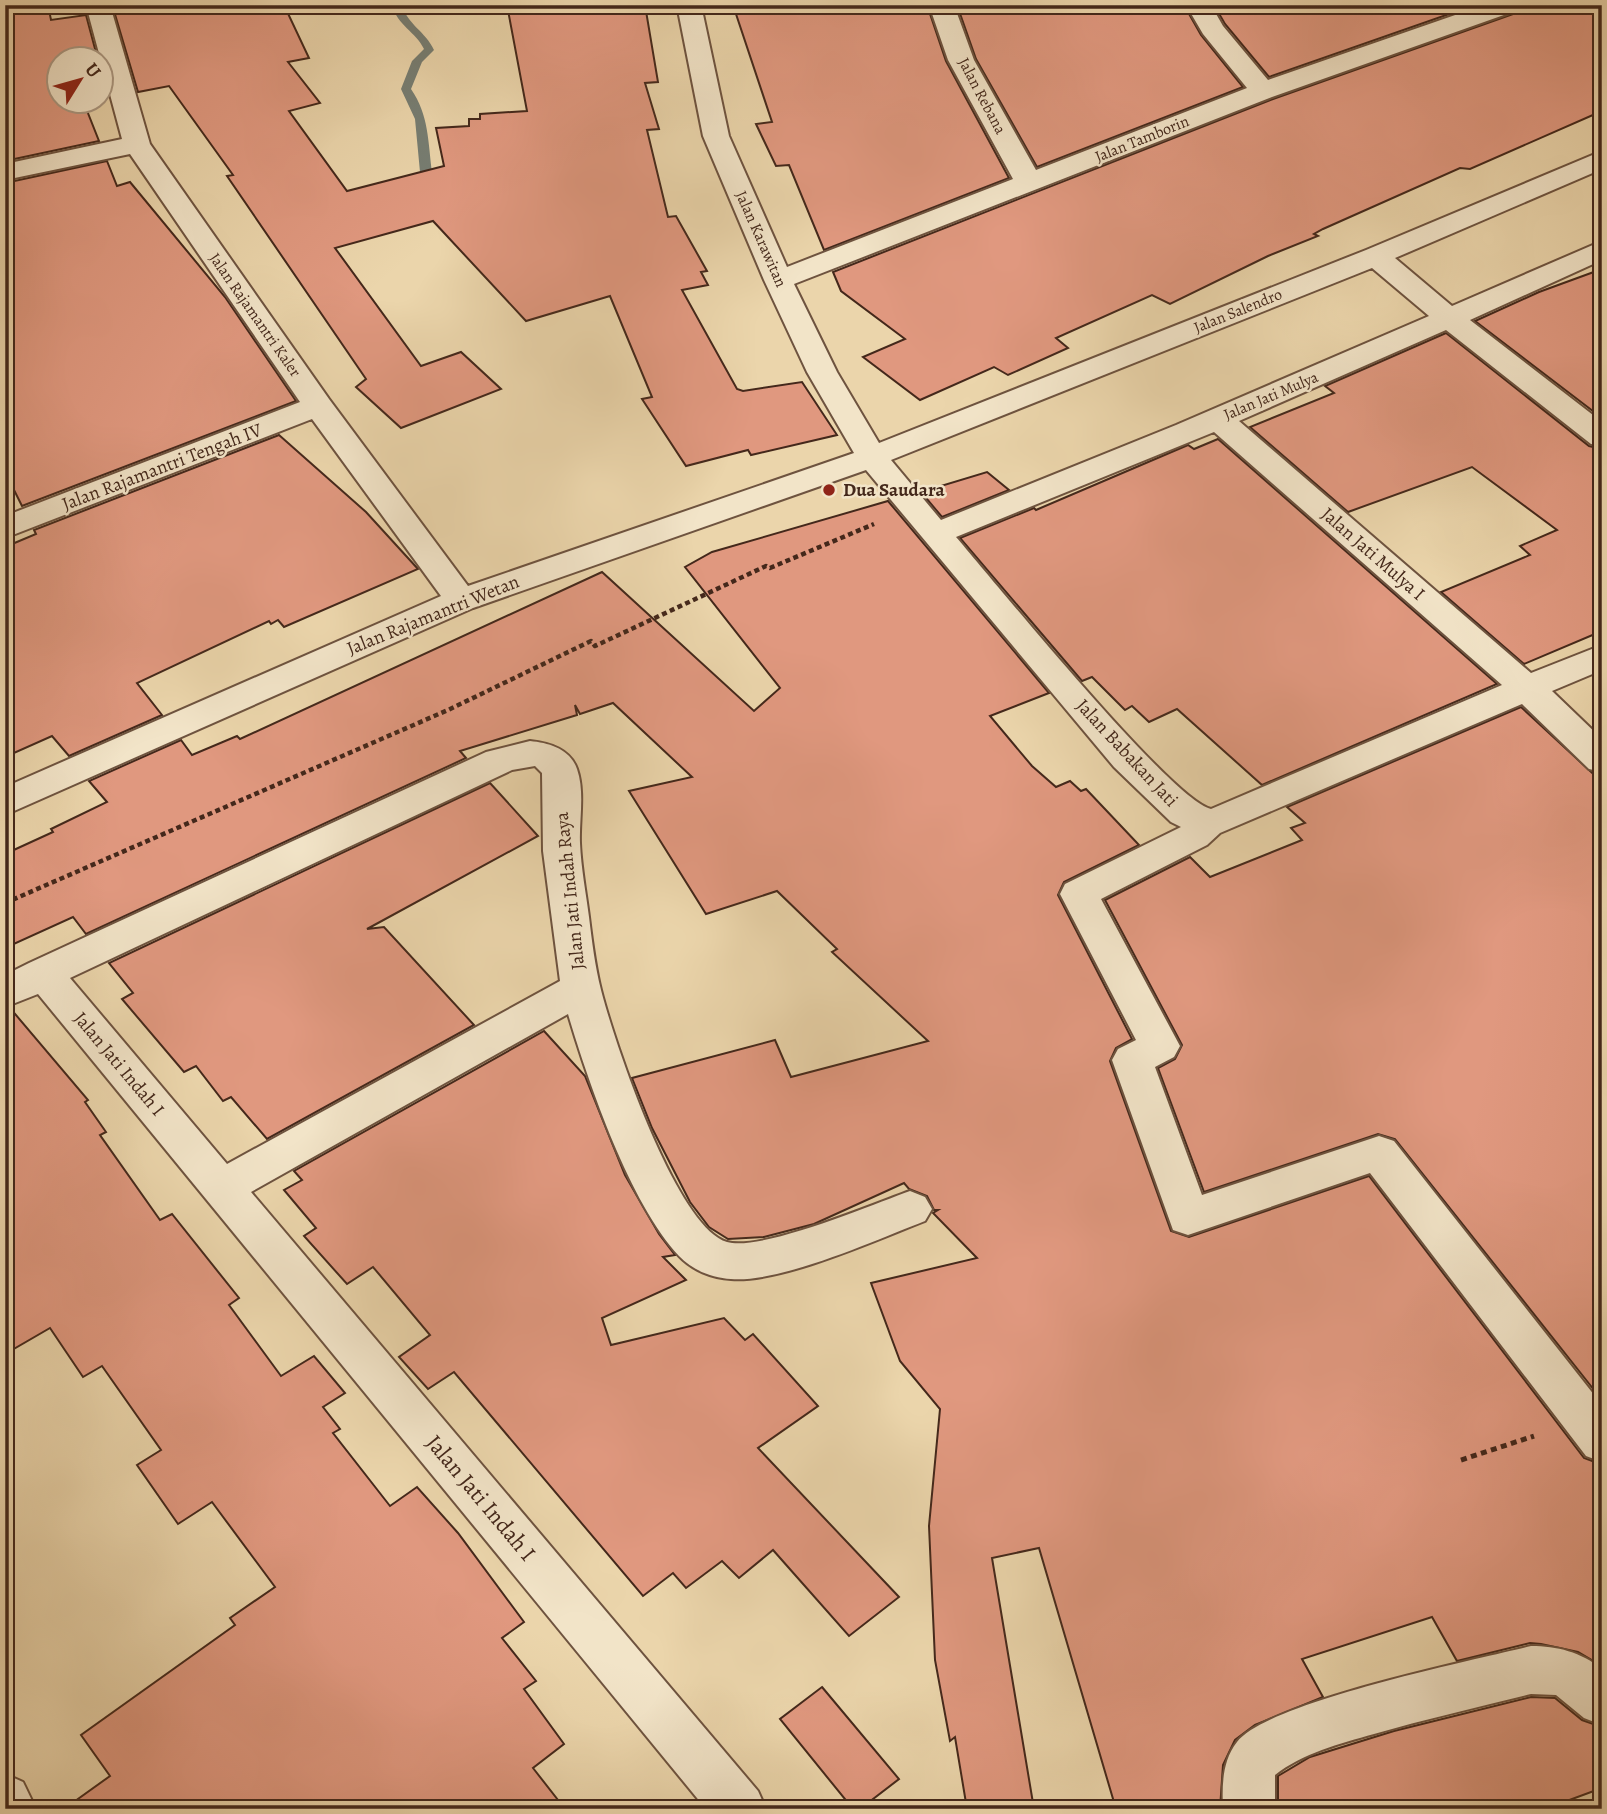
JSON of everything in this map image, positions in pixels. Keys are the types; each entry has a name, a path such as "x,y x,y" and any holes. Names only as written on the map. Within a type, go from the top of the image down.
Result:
{"street":[{"name":"Jalan Rajamantri Kaler","path":"98,5 137,144 318,406 461,600"},
{"name":"Jalan Karawitan","path":"689,5 716,136 778,281 822,372 873,457"},
{"name":"Jalan Rebana","path":"941,5 961,60 1029,183"},
{"path":"1198,5 1212,29 1263,91"},
{"name":"Jalan Tamborin","path":"778,281 1263,91 1509,5"},
{"path":"5,172 137,144"},
{"name":"Jalan Salendro","path":"873,457 1377,256 1602,159"},
{"name":"Jalan Jati Mulya","path":"935,534 1218,419 1450,319 1602,249"},
{"path":"1377,256 1450,319 1602,438"},
{"name":"Jalan Rajamantri Tengah IV","path":"5,528 318,406"},
{"name":"Jalan Jati Mulya I","path":"1218,419 1528,689"},
{"name":"Jalan Babakan Jati","path":"873,457 911,506 1127,758 1184,813 1207,823"},
{"name":"Jalan Rajamantri Wetan","path":"5,802 461,600 873,457"},
{"path":"1593,1430 1379,1153 1188,1217 1132,1060 1160,1046 1079,894 1194,836 1207,823 1222,819 1602,656"},
{"path":"1528,689 1602,760"},
{"name":"Jalan Jati Indah Raya","path":"24,982 499,761 535,754 552,761 561,775 560,834 581,988 626,1126 686,1234 714,1258 734,1262 761,1260 909,1209"},
{"name":"Jalan Jati Indah I","path":"24,982 222,1187 740,1809"},
{"path":"222,1187 581,988"},
{"path":"1249,1809 1247,1779 1256,1758 1280,1740 1329,1723 1531,1670 1558,1669 1602,1700"},
{"path":"5,1800 10,1809"}],"path":[{"path":"5,903 448,710 591,641 595,646 766,566 770,568 911,506"},
{"path":"1461,1460 1593,1430"}],"building":[{"path":"5,5 48,5 51,20 86,15 94,46 46,46 46,116 89,116 99,141 5,161"},
{"path":"153,5 284,5 309,58 288,62 320,103 289,111 347,191 444,166 436,128 469,126 469,119 480,119 480,114 527,111 507,5 645,5 658,82 645,83 659,129 647,130 668,217 676,216 707,271 701,272 708,285 682,290 737,389 743,391 802,382 837,435 751,455 748,450 686,466 642,399 652,397 610,296 526,321 433,221 335,248 421,366 461,352 501,389 401,428 356,387 366,379 227,176 233,175 169,86 138,92 114,11"},
{"path":"733,5 927,5 946,61 1009,178 824,250 789,165 776,166 756,124 772,122"},
{"path":"957,5 1184,5 1201,35 1243,87 1037,167 976,59"},
{"path":"1214,5 1475,5 1269,77 1225,24"},
{"path":"1523,5 1602,5 1602,111 1470,169 1460,168 1323,229 1314,234 1318,236 1268,256 1170,304 1152,295 1056,338 1068,348 1008,375 994,367 920,400 863,357 905,339 841,291 833,272 1273,99 1519,12"},
{"path":"107,161 117,186 130,182 225,297 296,401 22,506 5,472 5,183"},
{"path":"1602,269 1602,418 1475,321 1539,292"},
{"path":"1446,333 1589,446 1602,449 1602,631 1524,664 1441,592 1530,555 1520,546 1557,530 1472,467 1348,512 1250,427 1334,393 1325,386"},
{"path":"279,435 366,512 418,569 284,627 278,620 271,624 269,621 137,683 162,715 69,756 52,736 5,757 5,547 36,534 34,530"},
{"path":"1218,439 1497,684 1262,785 1177,709 1149,722 1132,706 1125,710 1092,677 1082,681 960,538 1034,508 1036,510 1188,445 1194,449"},
{"path":"987,472 1009,490 942,517 921,492"},
{"path":"888,501 1049,693 990,716 1032,766 1056,787 1070,781 1081,791 1086,789 1139,845 1064,882 1058,895 1132,1039 1116,1048 1110,1061 1171,1231 1189,1237 1369,1176 1584,1458 1595,1462 1602,1473 1602,1666 1578,1652 1530,1643 1457,1661 1432,1617 1302,1659 1323,1697 1255,1725 1235,1740 1223,1765 1220,1809 1116,1809 1039,1548 992,1558 1034,1809 967,1809 955,1737 950,1741 935,1660 929,1526 940,1409 900,1361 871,1283 977,1258 933,1213 938,1210 934,1210 927,1196 909,1189 904,1183 814,1224 764,1237 728,1239 709,1227 690,1202 652,1128 632,1078 775,1040 791,1077 928,1041 832,952 837,949 777,891 706,914 629,791 692,777 613,703 580,714 575,705 577,715 460,751 466,758 86,934 73,917 5,948 5,854 53,832 51,829 107,802 89,781 181,740 192,755 237,736 240,739 602,572 754,711 780,688 685,567 712,552"},
{"path":"1521,707 1602,782 1602,1400 1395,1139 1378,1134 1204,1192 1158,1068 1175,1059 1182,1045 1105,900 1190,857 1210,877 1302,840 1291,828 1305,823 1287,807"},
{"path":"490,783 538,836 367,929 384,927 474,1025 267,1139 231,1097 223,1101 196,1066 184,1072 122,999 133,993 109,963"},
{"path":"10,1008 88,1100 85,1102 106,1132 100,1135 160,1220 172,1214 239,1298 229,1305 281,1376 314,1356 345,1393 323,1407 340,1429 333,1433 390,1506 417,1487 458,1533 524,1622 502,1638 536,1681 524,1689 564,1744 533,1768 565,1809 64,1809 110,1776 81,1735 235,1625 230,1618 275,1587 212,1502 178,1524 137,1465 161,1450 102,1366 83,1377 50,1328 5,1354 5,1009"},
{"path":"544,1031 585,1076 625,1175 659,1234 675,1255 663,1257 686,1280 602,1318 611,1345 724,1318 745,1340 753,1334 818,1406 758,1448 899,1597 849,1636 773,1550 739,1578 722,1561 686,1588 673,1573 643,1596 454,1372 428,1389 399,1357 430,1335 373,1267 347,1284 304,1236 316,1228 284,1190 302,1180 294,1171"},
{"path":"822,1687 899,1779 860,1809 853,1809 780,1719"},
{"path":"1531,1697 1555,1698 1582,1720 1602,1727 1602,1788 1545,1809 1278,1809 1278,1776 1310,1757 1394,1731"}],"waterway":[{"path":"397,5 403,19 422,38 429,50 417,61 406,89 421,119 426,172"}],"place":[{"name":"Dua Saudara","path":"829,490"}]}
